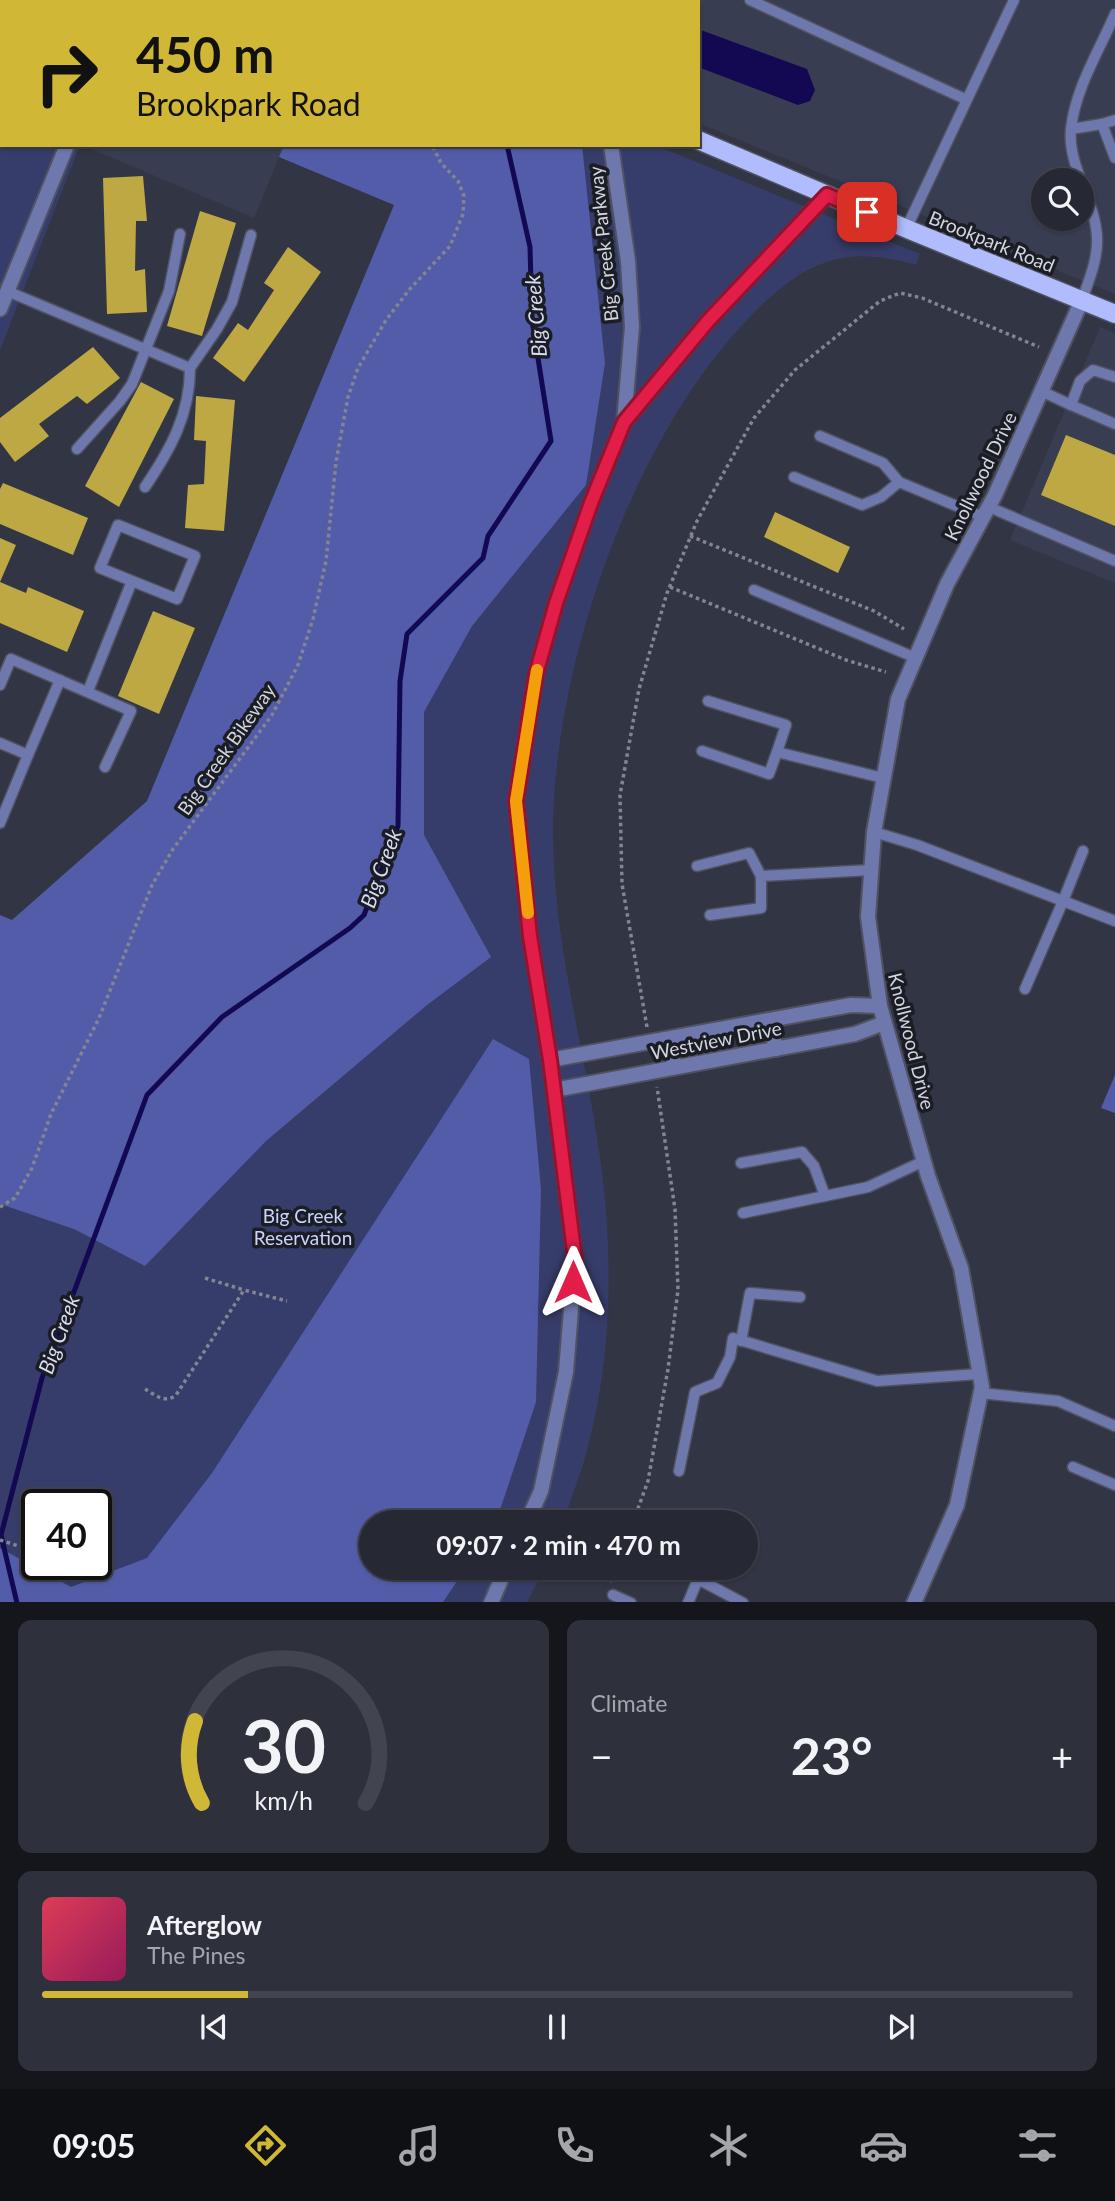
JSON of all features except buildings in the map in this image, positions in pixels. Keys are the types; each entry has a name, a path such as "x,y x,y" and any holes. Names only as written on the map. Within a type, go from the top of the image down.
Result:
{"main road":[{"name":"Brookpark Road","path":"700,141 1115,314"}],"street":[{"path":"0,309 66,147"},
{"name":"Big Creek Parkway","path":"532,1510 541,1491 566,1372 575,1259 550,1060 530,936 516,801 536,674 556,603 591,503 624,422 632,327 628,261 611,147"},
{"name":"Big Creek Parkway","path":"624,422 708,321 827,195"},
{"name":"Knollwood Drive","path":"914,1602 957,1505 981,1393 961,1268 924,1161 880,1006 868,917 874,832 898,699 947,584 986,512 1082,300"},
{"name":"Westview Drive","path":"550,1060 851,1004 880,1006"},
{"path":"769,1020 776,1049"},
{"name":"Westview Drive","path":"554,1090 855,1034 884,1024"},
{"path":"667,1039 675,1067"},
{"path":"491,1602 501,1580"}],"lane":[{"path":"750,0 965,99"},
{"path":"906,229 1014,0"},
{"path":"1082,300 1094,263 1097,238 1091,208 1072,148 1071,129 1079,93 1114,20"},
{"path":"1071,129 1115,120"},
{"path":"1102,124 1115,158"},
{"path":"77,449 132,384 169,291 180,234"},
{"path":"145,487 177,436 187,401 190,368 232,302 251,235"},
{"path":"7,291 190,368"},
{"path":"1071,405 1080,381 1093,370 1115,377"},
{"path":"1041,391 1115,424"},
{"path":"820,436 883,463 899,482 1115,561"},
{"path":"794,477 862,505 881,497 899,482"},
{"path":"118,525 195,556 177,599 132,581 100,568 118,525"},
{"path":"88,691 132,581"},
{"path":"754,590 916,658"},
{"path":"0,685 10,659 131,711 105,767"},
{"path":"0,823 60,680"},
{"path":"702,751 769,774 786,725 708,701"},
{"path":"0,743 28,755"},
{"path":"777,752 883,779"},
{"path":"874,832 917,845 1115,921"},
{"path":"1025,989 1083,851"},
{"path":"697,866 749,853 761,876 761,908 710,915"},
{"path":"761,876 871,870"},
{"path":"741,1163 802,1152 814,1166 824,1186 825,1196"},
{"path":"743,1213 868,1187 924,1161"},
{"path":"741,1341 750,1293 800,1297"},
{"path":"679,1471 695,1392 717,1383 730,1357 733,1338 877,1381 979,1374"},
{"path":"981,1393 1058,1401 1115,1426"},
{"path":"1073,1467 1115,1485"},
{"path":"688,1602 698,1578 743,1602"},
{"path":"613,1595 631,1602"}],"path":[{"name":"Big Creek Bikeway","path":"0,1207 15,1198 32,1168 51,1114 99,1018 152,885 173,849 272,715 298,665 313,619 326,561 336,462 348,397 358,368 386,320 409,290 450,246 463,214 464,196 458,181 440,163 433,147"},
{"path":"649,1042 622,884 620,795 639,689 670,587 690,536 754,418 795,370 880,301 900,293 922,298 1039,347"},
{"path":"690,536 874,611 904,629"},
{"path":"670,587 846,660 886,672"},
{"path":"637,1510 648,1481 668,1369 678,1290 675,1209 654,1071"},
{"path":"205,1278 287,1301"},
{"path":"145,1389 162,1399 172,1399 176,1395 244,1290"},
{"path":"0,1540 21,1547"}],"shaded area":[{"path":"700,0 1115,0 1115,294 700,124"},
{"path":"700,30 807,69 815,90 810,101 798,105 700,68"},
{"path":"87,147 283,147 254,218"},
{"path":"283,147 582,147 605,363 586,485 472,626 424,712 424,835 491,957 427,1005 266,1141 145,1266 74,1229 0,1204 0,915 12,920 147,801 394,205 279,157"},
{"path":"1100,327 1115,333 1115,583 1010,540"},
{"path":"493,1039 529,1059 541,1189 536,1402 500,1510 359,1510 359,1580 458,1580 443,1602 0,1602 0,1548 21,1560 21,1580 58,1580 71,1587 89,1580 112,1580 112,1571 147,1558 212,1473"},
{"path":"1115,1075 1115,1113 1101,1108"}],"green space":[{"path":"0,147 79,147 0,350"},
{"name":"Big Creek Reservation","path":"283,147 660,147 920,254 916,265 862,256 841,258 818,265 785,285 748,319 706,369 669,427 635,491 607,559 584,629 567,700 557,768 553,833 565,961 596,1130 606,1209 609,1283 607,1321 592,1432 567,1510 359,1510 359,1580 539,1580 527,1602 0,1602 0,1087 51,1033 394,205 279,157"}],"waterway":[{"name":"Big Creek","path":"17,1602 1,1535 42,1378 147,1095 222,1017 350,928 364,915 398,826 400,681 407,634 483,558 488,536 551,441 532,320 530,247 507,147"}],"slow traffic":[{"path":"528,913 516,801 537,670"}],"route":[{"path":"573,1282 575,1259 550,1060 530,936 516,801 536,674 556,603 591,503 624,422 708,321 827,195 867,212"}]}
